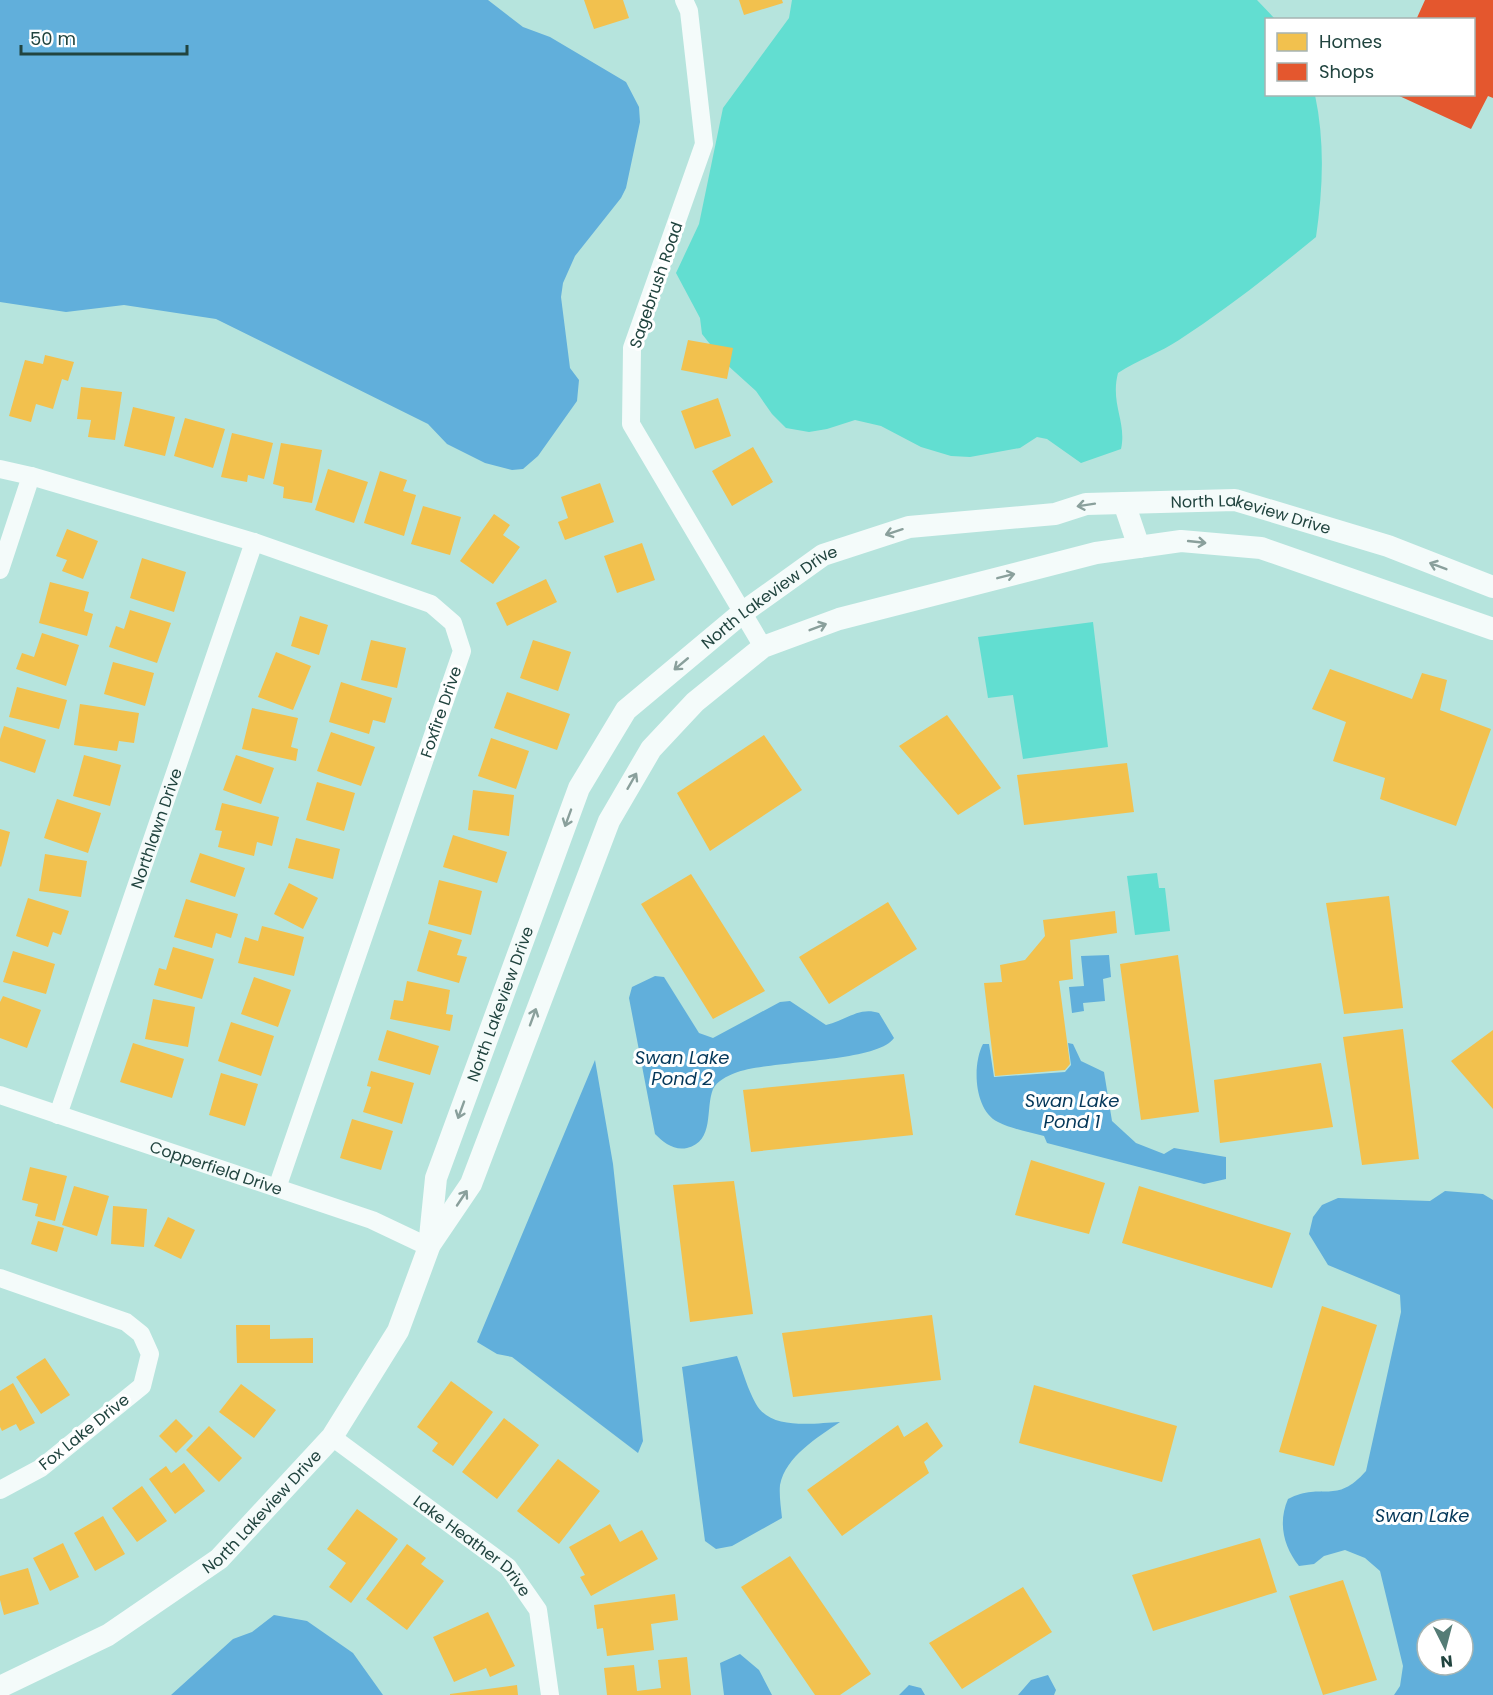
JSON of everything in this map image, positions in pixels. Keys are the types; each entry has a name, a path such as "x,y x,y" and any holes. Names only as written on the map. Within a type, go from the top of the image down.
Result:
{"street":[{"name":"Sagebrush Road","path":"684,0 689,11 704,144 632,348 631,423 763,647"},
{"name":"Foxfire Drive","path":"0,470 32,476 254,542 431,604 453,623 462,651 277,1188"},
{"path":"0,570 32,476"},
{"name":"North Lakeview Drive","path":"429,1247 436,1178 579,788 626,710 742,613 823,555 909,527 1055,513 1086,504 1235,500 1388,546 1493,587"},
{"path":"1124,503 1139,547"},
{"name":"North Lakeview Drive","path":"0,1687 108,1635 219,1559 332,1437 398,1331 429,1247 471,1184 609,821 651,749 695,702 763,647 839,619 1096,553 1181,541 1261,548 1493,629"},
{"name":"Northlawn Drive","path":"58,1115 254,542"},
{"path":"532,917 566,930"},
{"name":"Copperfield Drive","path":"0,1095 372,1220 429,1247"},
{"name":"Fox Lake Drive","path":"0,1278 126,1323 141,1334 150,1354 142,1386 41,1468 0,1490"},
{"name":"Lake Heather Drive","path":"332,1437 508,1567 538,1610 550,1695"}],"shaded area":[{"path":"792,0 1257,0 1274,18 1265,18 1265,96 1315,96 1322,166 1316,237 1197,328 1118,373 1116,394 1122,430 1121,449 1081,463 1047,439 1037,437 1020,448 970,457 951,456 921,447 881,426 855,420 809,432 786,428 772,414 756,391 725,363 702,334 700,318 676,273 699,224 723,108 789,18"},
{"path":"1093,622 1108,747 1023,759 1013,695 988,698 978,637"},
{"path":"1157,873 1159,888 1165,888 1170,931 1135,935 1127,876"}],"water":[{"path":"0,0 488,0 523,27 550,37 626,82 639,107 640,122 626,188 621,198 575,256 563,283 561,297 570,368 579,380 577,401 538,456 523,469 512,470 485,463 447,444 428,424 216,319 124,305 66,312 0,302"},
{"path":"1109,955 1111,977 1103,979 1105,1001 1083,1003 1084,1011 1072,1013 1069,987 1084,986 1081,956"},
{"name":"Swan Lake Pond 2","path":"655,976 664,977 699,1033 713,1038 780,1002 790,1001 826,1025 865,1011 879,1013 894,1038 884,1046 845,1057 735,1073 720,1081 713,1089 708,1123 702,1139 687,1148 673,1147 655,1134 629,998 632,987"},
{"name":"Swan Lake Pond 1","path":"1068,1043 1073,1044 1081,1061 1104,1072 1112,1121 1136,1143 1164,1154 1174,1148 1226,1157 1226,1179 1204,1184 1047,1143 1044,1136 1009,1127 990,1116 984,1108 977,1086 977,1063 983,1044 989,1044 994,1077 1065,1072 1071,1065"},
{"path":"595,1060 613,1164 643,1441 638,1453 512,1357 497,1354 477,1342"},
{"name":"Swan Lake","path":"1445,1191 1483,1194 1493,1200 1493,1695 1394,1695 1400,1686 1403,1666 1380,1571 1365,1558 1345,1550 1324,1556 1314,1564 1299,1566 1286,1542 1283,1516 1288,1499 1300,1494 1346,1488 1366,1471 1401,1312 1400,1295 1328,1265 1309,1234 1313,1217 1322,1205 1338,1198 1430,1201"},
{"path":"737,1356 750,1393 763,1413 794,1424 840,1422 804,1449 789,1465 780,1485 782,1518 732,1546 716,1549 705,1541 682,1367"},
{"path":"274,1615 307,1621 353,1653 383,1695 171,1695 233,1639 252,1632"},
{"path":"740,1654 759,1670 772,1695 724,1695 720,1663"},
{"path":"1048,1675 1056,1690 1054,1695 1018,1695 1031,1680"},
{"path":"909,1685 921,1688 925,1695 899,1695"}],"building: Homes":[{"path":"584,0 623,0 629,18 594,29"},
{"path":"739,0 782,0 783,3 744,15"},
{"path":"688,340 733,348 727,379 681,370"},
{"path":"45,355 74,362 68,381 62,379 53,409 36,404 31,422 9,416 25,360 43,364"},
{"path":"81,387 122,392 115,440 88,437 91,420 77,419"},
{"path":"718,398 731,436 695,449 681,411"},
{"path":"133,407 175,417 165,456 124,446"},
{"path":"185,418 225,429 213,468 174,456"},
{"path":"232,433 273,443 264,479 248,475 247,482 221,477"},
{"path":"281,443 322,450 312,503 283,498 284,487 273,484"},
{"path":"753,447 773,482 732,506 712,471"},
{"path":"328,469 368,482 354,523 315,510"},
{"path":"380,471 407,480 403,491 416,495 404,536 364,523"},
{"path":"600,483 614,522 565,540 558,522 568,518 561,497"},
{"path":"423,506 461,517 450,555 411,544"},
{"path":"494,514 510,525 503,535 520,547 493,584 460,561"},
{"path":"67,529 98,541 83,579 62,571 67,560 56,556"},
{"path":"642,543 655,580 617,593 604,556"},
{"path":"142,558 186,572 174,612 130,598"},
{"path":"546,579 557,602 507,626 496,603"},
{"path":"50,582 89,592 84,611 93,614 87,636 39,623"},
{"path":"130,610 171,623 157,663 109,647 116,626 124,629"},
{"path":"300,616 328,625 319,655 291,646"},
{"path":"42,633 79,645 66,686 16,669 22,653 34,657"},
{"path":"371,640 406,648 397,688 361,680"},
{"path":"533,640 571,652 558,691 520,678"},
{"path":"276,652 311,666 293,710 258,697"},
{"path":"113,662 154,673 145,706 104,694"},
{"path":"1330,669 1412,699 1422,673 1447,680 1440,710 1491,729 1456,826 1380,799 1385,778 1333,761 1346,722 1312,709"},
{"path":"341,682 392,698 385,723 373,720 369,734 329,722"},
{"path":"17,687 67,700 59,729 9,717"},
{"path":"507,692 570,714 557,750 494,728"},
{"path":"80,704 139,713 134,743 119,741 117,751 74,745"},
{"path":"252,708 298,718 291,747 298,749 296,761 242,749"},
{"path":"947,715 1001,788 958,815 899,746"},
{"path":"4,726 46,740 35,773 0,761 0,739"},
{"path":"331,732 375,747 361,786 317,771"},
{"path":"764,735 802,790 710,851 677,793"},
{"path":"491,738 529,751 516,789 478,776"},
{"path":"84,755 121,765 110,806 73,796"},
{"path":"236,755 274,768 261,804 223,790"},
{"path":"1127,763 1134,812 1024,825 1017,775"},
{"path":"317,782 355,793 344,831 306,820"},
{"path":"473,790 514,795 509,836 468,830"},
{"path":"57,799 101,813 88,853 44,838"},
{"path":"222,803 279,817 272,846 257,842 254,856 218,847 222,831 215,830"},
{"path":"0,829 10,832 1,867 0,866"},
{"path":"453,835 507,852 497,883 443,867"},
{"path":"296,838 340,849 333,879 288,868"},
{"path":"200,853 245,868 235,897 190,882"},
{"path":"45,854 87,861 81,897 39,891"},
{"path":"691,874 765,991 713,1019 641,904"},
{"path":"439,880 482,891 471,935 428,924"},
{"path":"289,883 318,898 303,929 274,914"},
{"path":"1389,896 1403,1008 1344,1014 1326,903"},
{"path":"28,898 69,911 61,935 53,932 48,947 16,936"},
{"path":"186,899 238,914 231,938 216,933 212,948 174,937"},
{"path":"888,902 917,949 829,1004 799,957"},
{"path":"1115,911 1117,933 1070,940 1073,979 1059,981 1070,1064 1065,1070 995,1076 984,983 1002,982 1000,965 1025,960 1045,936 1043,920"},
{"path":"262,926 304,937 294,976 238,963 245,937 258,941"},
{"path":"429,930 462,940 457,955 467,957 459,983 417,971"},
{"path":"173,947 214,959 202,999 154,985 159,968 166,970"},
{"path":"13,951 55,964 46,994 3,982"},
{"path":"1178,955 1199,1112 1141,1120 1120,964"},
{"path":"254,977 291,990 278,1027 241,1014"},
{"path":"407,981 450,990 446,1014 453,1015 450,1031 390,1019 394,1000 403,1001"},
{"path":"3,996 41,1010 27,1048 0,1038 0,1002"},
{"path":"153,999 195,1007 188,1047 145,1039"},
{"path":"231,1022 274,1036 261,1076 218,1061"},
{"path":"1403,1029 1419,1159 1362,1165 1343,1037"},
{"path":"387,1030 439,1046 430,1075 378,1060"},
{"path":"1493,1030 1493,1109 1451,1061"},
{"path":"133,1043 184,1059 172,1098 120,1082"},
{"path":"1321,1063 1333,1127 1220,1143 1214,1080"},
{"path":"371,1071 414,1083 402,1124 363,1112 371,1087 367,1086"},
{"path":"221,1073 258,1084 245,1126 209,1115"},
{"path":"904,1074 913,1135 751,1152 743,1090"},
{"path":"352,1119 393,1131 381,1170 340,1158"},
{"path":"1031,1160 1105,1183 1089,1234 1015,1215"},
{"path":"30,1167 67,1176 55,1221 35,1216 38,1204 22,1200"},
{"path":"734,1181 753,1314 690,1322 673,1185"},
{"path":"74,1186 109,1196 97,1236 62,1225"},
{"path":"1139,1186 1291,1233 1272,1288 1122,1243"},
{"path":"113,1206 147,1209 144,1247 111,1244"},
{"path":"168,1217 195,1230 181,1259 154,1246"},
{"path":"38,1221 64,1228 57,1252 31,1244"},
{"path":"1322,1306 1377,1325 1334,1466 1279,1452"},
{"path":"932,1315 941,1380 793,1397 782,1333"},
{"path":"236,1325 270,1325 270,1339 313,1338 313,1363 237,1363"},
{"path":"45,1358 70,1395 41,1414 16,1377"},
{"path":"451,1381 493,1412 453,1466 432,1451 438,1443 417,1427"},
{"path":"13,1383 35,1423 20,1431 16,1424 2,1431 0,1391"},
{"path":"241,1384 276,1410 254,1438 219,1412"},
{"path":"1034,1385 1177,1426 1162,1482 1019,1443"},
{"path":"504,1418 539,1445 497,1499 462,1472"},
{"path":"176,1419 193,1436 176,1453 159,1436"},
{"path":"927,1422 943,1446 924,1462 929,1473 842,1536 807,1490 898,1425 904,1437"},
{"path":"209,1426 242,1458 219,1482 186,1450"},
{"path":"558,1459 600,1491 559,1544 517,1511"},
{"path":"184,1463 205,1491 175,1514 149,1479 166,1466 171,1473"},
{"path":"142,1486 167,1521 137,1542 112,1508"},
{"path":"357,1509 398,1539 351,1603 329,1587 346,1563 327,1549"},
{"path":"103,1516 125,1554 95,1571 74,1533"},
{"path":"610,1524 620,1542 642,1530 658,1559 591,1596 580,1577 585,1575 569,1547"},
{"path":"1260,1538 1277,1592 1153,1631 1132,1575"},
{"path":"63,1543 79,1577 50,1591 33,1558"},
{"path":"407,1544 426,1558 421,1564 444,1581 407,1630 366,1599"},
{"path":"790,1556 871,1674 840,1695 815,1695 741,1587"},
{"path":"28,1568 39,1604 4,1615 0,1600 0,1576"},
{"path":"1343,1580 1377,1680 1323,1695 1289,1596"},
{"path":"1023,1587 1052,1632 962,1689 929,1643"},
{"path":"675,1594 678,1620 651,1624 654,1650 607,1656 603,1628 597,1629 594,1605"},
{"path":"488,1612 515,1666 490,1677 486,1668 454,1682 433,1637"},
{"path":"687,1657 691,1695 607,1695 604,1668 634,1665 637,1691 661,1688 658,1660"},
{"path":"517,1685 518,1695 450,1695 450,1694"}],"building: Shops":[{"path":"1425,0 1493,0 1493,98 1488,96 1471,129 1399,96 1475,96 1475,18 1417,18"}]}
